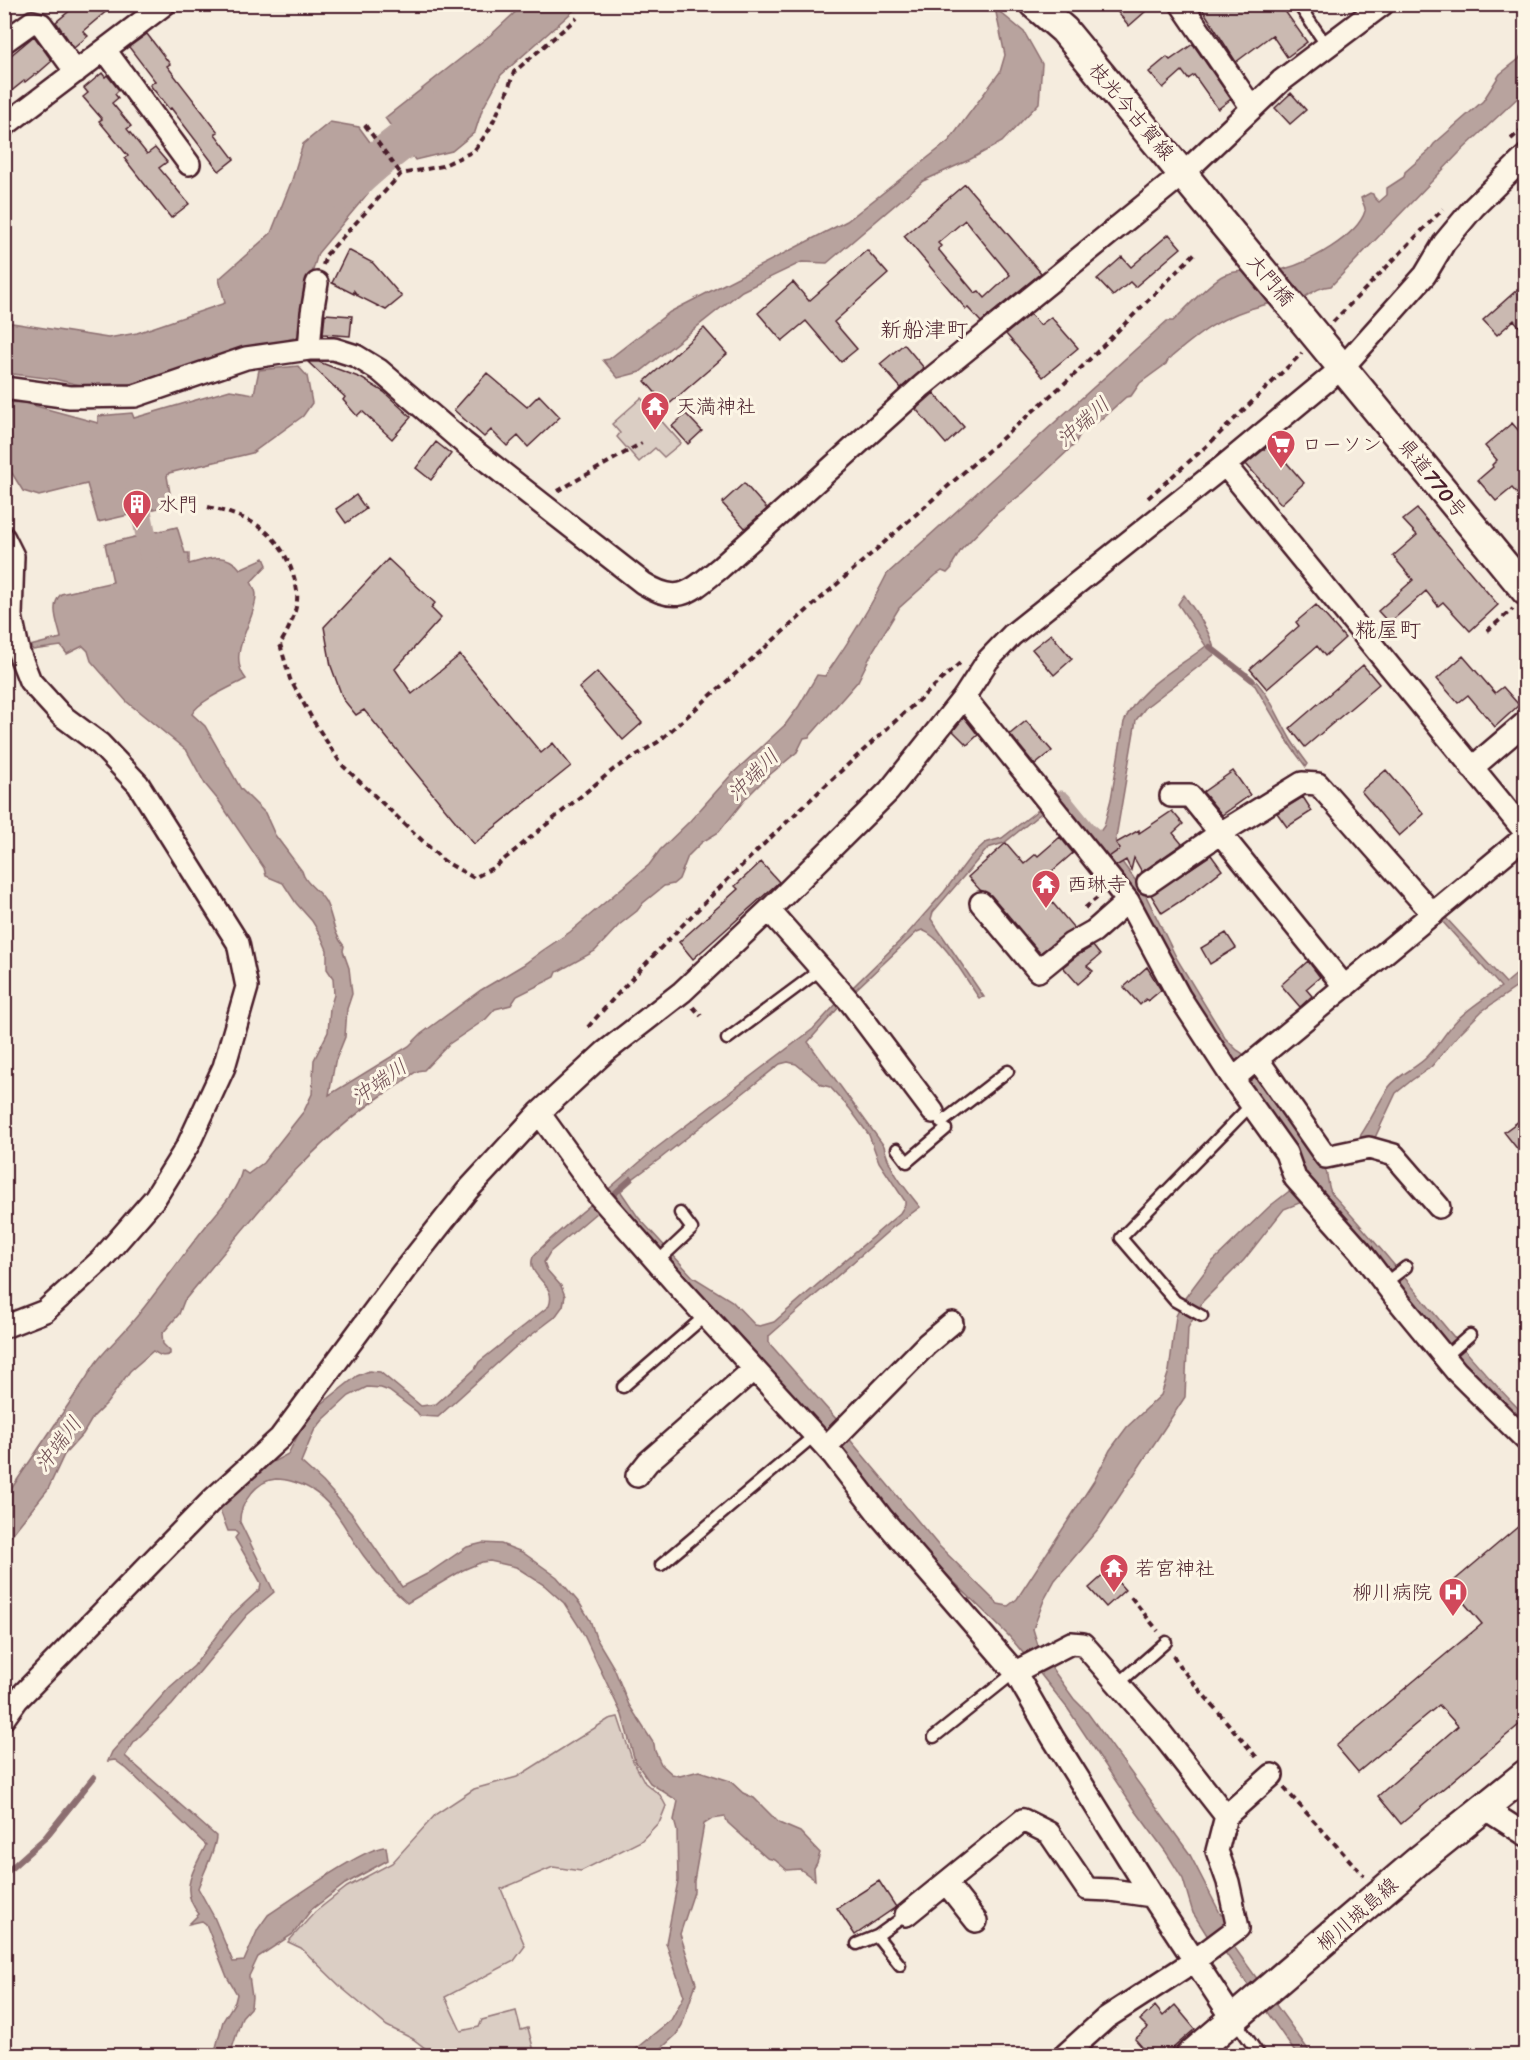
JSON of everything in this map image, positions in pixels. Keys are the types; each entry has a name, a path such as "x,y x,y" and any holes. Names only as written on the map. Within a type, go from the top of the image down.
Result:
{"main road":[{"name":"枝光今古賀線","path":"1034,4 1064,30 1224,223"},
{"name":"大門橋","path":"1224,223 1318,336"},
{"name":"県道770号","path":"1318,336 1520,600"},
{"name":"柳川城島線","path":"1190,2055 1418,1861 1526,1774"}],"street":[{"path":"1181,4 1252,108"},
{"path":"4,388 70,397 135,396 246,358 309,349 334,349 356,356 379,370 464,443 657,592 669,596 687,593 720,568 922,386 1184,173 1281,81 1383,4"},
{"path":"4,126 105,50 153,8"},
{"path":"4,42 32,22 41,24 76,72"},
{"path":"105,50 189,164"},
{"path":"4,1718 17,1700 213,1499 280,1438 396,1281 460,1200 539,1113 605,1052 682,992 889,791 964,697 988,660 1012,635 1225,465 1343,367 1425,275 1444,243 1474,207 1526,156"},
{"path":"309,349 317,283"},
{"path":"1225,465 1526,835 1235,1077"},
{"path":"4,538 13,556 11,616 19,653 30,681 60,715 100,744 138,784 238,943 247,987 224,1067 188,1145 155,1198 101,1260 45,1311 4,1327"},
{"path":"964,697 1128,901 1179,996 1235,1077 1251,1105 1286,1153 1295,1178 1448,1355 1456,1371 1526,1440"},
{"path":"1472,768 1526,722"},
{"path":"1148,883 1219,834 1302,783 1318,784 1433,914"},
{"path":"1171,796 1190,796 1345,987"},
{"path":"981,903 1038,971 1071,944 1094,931 1128,901"},
{"path":"769,910 846,998 943,1125"},
{"path":"1258,1060 1326,1156 1370,1148 1394,1155 1439,1208"},
{"path":"539,1113 605,1202 663,1257 705,1316 754,1369 829,1438 881,1517 1020,1669 1053,1738 1152,1896 1233,2019"},
{"path":"829,1438 952,1323"},
{"path":"637,1476 648,1462 754,1369"},
{"path":"1020,1669 1071,1643 1083,1644 1161,1733 1226,1816"},
{"path":"1064,2055 1106,2018 1194,1961 1238,1928 1228,1882 1217,1851 1226,1816 1272,1775"},
{"path":"1484,1808 1526,1834"},
{"path":"906,1915 1023,1820 1049,1833 1087,1889 1152,1896"},
{"path":"946,1883 976,1921"}],"lane":[{"path":"1298,4 1327,46"},
{"path":"728,1039 820,970"},
{"path":"897,1149 907,1162 943,1125 1008,1071"},
{"path":"1202,1316 1175,1301 1121,1238 1251,1105"},
{"path":"663,1257 692,1229 680,1213"},
{"path":"1387,1282 1406,1267"},
{"path":"623,1387 705,1316"},
{"path":"1448,1355 1470,1335"},
{"path":"661,1565 829,1438"},
{"path":"1118,1684 1166,1642"},
{"path":"934,1737 1020,1669"},
{"path":"857,1944 877,1936 906,1915"},
{"path":"877,1936 900,1965"},
{"path":"1233,2019 1260,2055"}],"path":[{"path":"317,283 326,255 401,173 442,166 474,151 489,130 514,72 577,18"},
{"path":"365,125 401,173"},
{"path":"539,502 642,443"},
{"path":"1487,631 1520,600"},
{"path":"1131,1597 1166,1642 1180,1667 1272,1775 1380,1895"}],"shaded area":[{"path":"641,398 681,443 664,457 655,448 639,462 617,437 620,433 612,424"},
{"path":"618,1717 632,1759 645,1783 660,1795 666,1806 660,1821 641,1841 581,1871 553,1867 501,1889 525,1946 514,1961 445,1997 461,2031 479,2027 482,2020 516,2011 521,2030 528,2028 535,2055 434,2055 413,2039 387,2026 343,1989 301,1948 288,1942 315,1912 347,1887 392,1863 436,1814 474,1789 517,1777 609,1719"}],"water":[{"path":"524,4 580,5 501,75 482,110 475,132 452,151 415,160 385,118 493,33"},
{"path":"995,8 1024,32 1042,64 1039,103 1002,142 923,181 827,263 802,262 742,291 640,372 618,378 603,360 609,359 670,312 847,221 949,141 1000,72 1005,55"},
{"name":"沖端川","path":"1525,49 1525,91 1459,153 1331,286 1317,290 1297,301 1268,304 1249,309 1212,326 1190,341 1166,364 1140,383 1131,396 1126,397 1099,421 1082,431 1074,445 1023,493 997,513 961,550 947,573 942,571 936,575 899,608 858,681 809,737 804,738 797,752 746,798 719,832 702,842 688,856 679,879 673,884 664,886 643,903 595,951 557,972 555,977 517,996 511,1005 495,1009 486,1019 449,1044 424,1070 414,1073 369,1105 311,1155 258,1212 184,1301 179,1314 162,1334 163,1344 170,1354 163,1356 153,1351 130,1371 107,1403 93,1417 83,1434 64,1455 48,1489 5,1543 5,1498 92,1369 143,1309 227,1200 237,1185 242,1170 248,1174 263,1163 304,1111 312,1094 314,1060 328,1032 330,1008 334,995 333,978 327,969 327,950 320,934 283,883 266,876 264,868 205,784 187,751 127,702 91,661 88,651 83,646 67,654 61,646 33,650 30,646 61,638 55,609 57,599 61,594 113,582 105,544 177,527 185,553 189,553 189,564 223,558 235,563 240,569 264,558 267,565 251,582 256,593 255,605 243,637 239,659 240,669 246,679 208,699 192,714 205,726 241,789 265,813 275,835 306,879 325,901 337,935 344,946 343,951 349,968 352,994 347,1009 345,1037 335,1062 329,1095 409,1046 421,1034 481,990 523,965 570,932 649,865 660,850 689,822 731,775 785,725 817,675 825,676 834,664 887,574 1167,321 1173,321 1218,278 1239,271 1277,270 1294,266 1318,255 1343,239 1353,230 1365,211 1361,198 1370,193 1379,202 1387,195 1387,188 1404,177 1405,172 1434,144 1483,101 1500,74 1519,59"},
{"path":"330,122 359,127 389,168 318,253 311,277 301,336 124,386 89,387 54,379 5,373 5,322 108,338 137,333 225,303 219,279 271,233 292,180 303,144"},
{"path":"298,366 307,376 312,403 303,416 252,453 169,473 167,476 172,505 98,522 87,484 39,496 23,491 5,462 5,402 25,403 98,423 98,416 132,413 134,418 230,390 254,394 259,370"},
{"path":"1184,595 1207,630 1215,654 1146,707 1136,720 1114,849 1116,854 1144,892 1177,959 1225,1038 1242,1053 1276,1095 1318,1164 1324,1166 1332,1194 1499,1389 1525,1415 1525,1430 1457,1359 1319,1197 1248,1079 1235,1063 1092,843 1104,826 1124,722 1130,710 1149,688 1206,646 1178,604"},
{"path":"1247,673 1267,695 1291,740 1308,764 1306,767 1254,684 1244,676"},
{"path":"1042,807 1045,810 1004,843 988,848 933,912 931,919 984,997 979,998 946,950 930,934 922,930 917,932 853,992 850,990 908,933 944,892 971,856 985,843 1002,838"},
{"path":"1446,918 1506,983 1525,967 1525,985 1523,983 1482,1011 1431,1067 1396,1093 1371,1146 1356,1142 1393,1082 1428,1056 1462,1015 1501,987 1442,921"},
{"path":"838,1002 841,1005 808,1042 884,1146 894,1171 920,1207 893,1227 769,1336 769,1343 837,1420 836,1423 938,1545 998,1604 1008,1606 1017,1599 1094,1481 1110,1450 1127,1427 1161,1395 1169,1371 1176,1316 1185,1298 1212,1262 1270,1206 1292,1189 1302,1202 1284,1209 1244,1260 1203,1301 1188,1328 1185,1397 1098,1529 1055,1580 1044,1600 1033,1629 1040,1652 1074,1699 1087,1712 1189,1853 1221,1915 1231,1913 1233,1920 1222,1930 1312,2055 1297,2055 1215,1938 1210,1940 1193,1913 1183,1879 1166,1852 1135,1810 1068,1709 1038,1671 1009,1636 943,1571 889,1513 821,1432 604,1193 655,1149 813,1029","holes":["788,1062 796,1064 822,1085 830,1087 850,1109 869,1135 879,1162 905,1201 905,1205 900,1213 774,1322 760,1326 755,1325 732,1301 693,1277 638,1217 619,1189 780,1064"]},
{"path":"596,1200 602,1208 550,1252 544,1262 547,1270 561,1286 565,1296 563,1306 555,1317 513,1349 438,1417 420,1416 389,1391 381,1388 367,1387 349,1396 314,1431 301,1462 351,1513 402,1587 427,1574 467,1547 483,1543 501,1544 522,1552 557,1577 580,1604 590,1620 596,1638 614,1668 629,1705 654,1744 661,1764 672,1774 680,1776 699,1771 730,1781 743,1793 754,1798 779,1823 800,1832 820,1853 814,1868 815,1880 800,1869 787,1870 775,1860 767,1858 728,1823 725,1817 712,1819 704,1824 694,1892 680,1934 696,1983 682,2025 676,2035 654,2055 628,2055 671,2020 684,1996 666,1943 678,1881 677,1831 674,1820 678,1801 650,1783 635,1761 622,1715 582,1631 564,1603 544,1585 516,1567 490,1561 463,1570 407,1603 373,1568 328,1503 308,1488 295,1482 280,1479 269,1480 250,1494 240,1515 240,1522 274,1592 247,1615 172,1705 135,1741 125,1756 216,1836 212,1854 198,1888 214,1917 233,1962 244,1961 258,1929 268,1915 309,1887 345,1864 376,1849 386,1847 388,1860 345,1884 311,1910 293,1934 258,1957 249,1976 251,2007 242,2017 230,2055 214,2055 223,2021 235,2002 237,1994 227,1977 206,1924 202,1921 189,1924 199,1914 190,1896 190,1880 206,1845 127,1769 115,1760 108,1761 112,1752 170,1687 194,1666 231,1616 260,1589 261,1583 235,1538 238,1534 235,1531 228,1531 218,1505 252,1473 288,1454 307,1418 357,1376 369,1371 380,1372 421,1406 436,1404 475,1369 479,1362 549,1306 551,1298 549,1291 533,1270 533,1257"}],"building":[{"path":"78,4 115,4 83,31 88,36 74,48 56,22"},
{"path":"1111,4 1154,4 1129,26"},
{"path":"1199,4 1280,4 1307,42 1287,57 1272,35 1236,62"},
{"path":"147,34 170,64 167,66 218,132 215,134 234,159 219,171 171,108 169,109 150,85 155,81 129,47"},
{"path":"34,36 52,61 4,97 4,61"},
{"path":"1193,44 1231,99 1218,109 1194,75 1188,79 1182,71 1163,88 1149,72 1167,57 1170,60"},
{"path":"102,73 105,77 107,75 119,90 115,94 118,98 112,103 131,126 127,129 147,154 155,148 167,162 159,168 189,204 171,218 124,158 128,156 99,121 102,119 83,97 88,93 84,88"},
{"path":"1291,93 1306,110 1290,124 1275,108"},
{"path":"965,184 1041,273 981,322 968,308 966,309 904,236","holes":["965,220 1010,275 985,298 979,291 975,293 938,249 941,246 938,243"]},
{"path":"1169,234 1181,248 1135,287 1130,282 1113,296 1097,279 1122,257 1131,267"},
{"path":"348,250 373,263 402,297 386,310 358,296 354,291 354,294 332,283"},
{"path":"867,250 888,274 834,322 857,349 841,362 806,321 782,341 758,313 793,282 809,301"},
{"path":"1526,282 1526,334 1514,320 1497,335 1483,320"},
{"path":"325,314 352,316 350,336 323,334"},
{"path":"1030,314 1040,325 1051,317 1078,348 1043,377 1006,334"},
{"path":"704,328 727,354 667,406 645,381"},
{"path":"904,344 924,368 901,388 880,364"},
{"path":"308,362 319,362 361,378 384,392 411,417 392,439 362,411 357,416 343,400 345,397"},
{"path":"487,373 527,407 539,395 560,417 528,447 518,436 507,446 491,430 484,437 454,410"},
{"path":"934,393 964,427 946,444 916,409"},
{"path":"686,414 702,431 688,444 672,426"},
{"path":"1512,423 1526,439 1526,504 1512,488 1496,501 1478,480 1493,467 1492,465 1497,460 1485,446"},
{"path":"436,442 451,454 431,480 416,468"},
{"path":"1267,447 1270,450 1274,448 1304,483 1281,504 1246,464"},
{"path":"744,483 767,509 745,528 722,503"},
{"path":"356,495 366,509 346,523 336,509"},
{"path":"1417,509 1498,605 1470,631 1443,602 1438,606 1426,591 1389,623 1378,611 1413,580 1393,556 1417,535 1403,520"},
{"path":"388,559 435,603 431,608 441,618 395,669 412,694 460,655 541,753 553,743 571,766 474,844 364,710 356,715 343,699 331,666 324,627"},
{"path":"1316,605 1345,638 1325,656 1317,646 1267,689 1250,669 1299,626 1296,622"},
{"path":"1051,634 1072,659 1054,675 1032,649"},
{"path":"1463,656 1495,693 1503,687 1519,705 1495,727 1468,695 1458,703 1437,679"},
{"path":"1363,665 1379,684 1305,747 1290,728"},
{"path":"597,672 642,723 623,740 579,688"},
{"path":"964,717 978,735 967,745 953,731"},
{"path":"1026,721 1052,751 1035,765 1010,734"},
{"path":"1386,770 1424,814 1399,836 1361,791"},
{"path":"1233,771 1250,795 1222,815 1203,792"},
{"path":"1303,797 1312,811 1287,827 1277,813"},
{"path":"1172,811 1183,824 1173,833 1182,844 1142,872 1134,858 1131,870 1126,860 1116,866 1109,857 1120,849 1116,843 1139,830 1139,833"},
{"path":"1060,837 1073,853 1051,872 1054,876 1040,888 1074,928 1040,953 991,895 980,890 968,877 1006,843 1024,864 1036,854 1038,856"},
{"path":"1211,855 1222,870 1162,913 1151,895"},
{"path":"761,862 779,882 693,959 679,942 738,889 735,886"},
{"path":"1226,933 1236,948 1210,964 1201,948"},
{"path":"1093,946 1100,955 1087,966 1093,971 1078,984 1063,967"},
{"path":"1308,961 1320,977 1306,989 1312,996 1300,1007 1281,985"},
{"path":"1147,967 1161,990 1140,1005 1124,987"},
{"path":"1526,1116 1526,1160 1504,1132"},
{"path":"1526,1520 1526,1719 1401,1824 1378,1796 1458,1726 1439,1705 1358,1772 1336,1746 1482,1624 1449,1585"},
{"path":"1108,1571 1125,1590 1106,1607 1089,1588"},
{"path":"879,1881 896,1907 855,1935 837,1908"},
{"path":"1175,2005 1195,2029 1165,2055 1149,2055 1135,2039 1148,2028 1140,2020 1155,2006 1163,2016"}],"waterway":[{"path":"342,191 442,110"},
{"path":"136,486 151,561"},
{"path":"1210,647 1252,680"},
{"path":"1061,801 1087,833 1107,849"},
{"path":"614,1194 631,1179"},
{"path":"8,1871 45,1838 94,1777"}],"place":[{"name":"天満神社","path":"655,432"},
{"name":"ローソン","path":"1281,470"},
{"name":"水門","path":"137,530"},
{"name":"西琳寺","path":"1046,910"},
{"name":"若宮神社","path":"1114,1594"},
{"name":"柳川病院","path":"1453,1618"}],"district":[{"name":"新船津町","path":"924,329"},
{"name":"糀屋町","path":"1388,629"}]}
